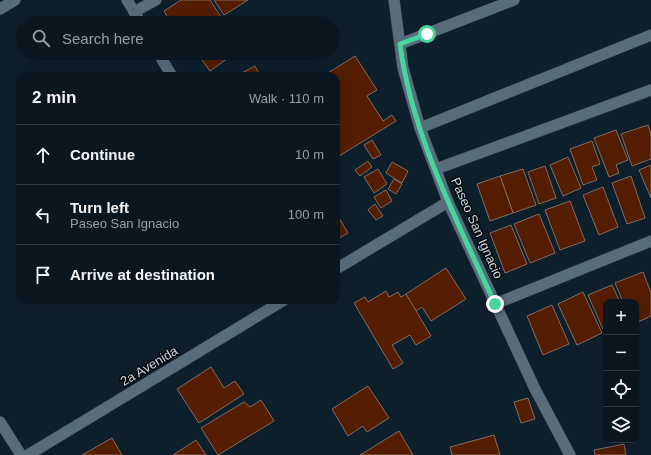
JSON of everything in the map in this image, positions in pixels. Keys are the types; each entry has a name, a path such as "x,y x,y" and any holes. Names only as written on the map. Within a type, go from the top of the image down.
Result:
{"street":[{"path":"0,9 15,0"},
{"path":"127,0 136,16"},
{"path":"134,12 156,0"},
{"name":"Paseo San Ignacio","path":"394,0 403,68 420,128 448,202 535,390 570,455"},
{"path":"400,44 514,0"},
{"path":"420,128 651,35"},
{"path":"162,60 170,72"},
{"path":"436,169 651,90"},
{"path":"340,267 448,202"},
{"path":"495,304 651,241"},
{"name":"2a Avenida","path":"28,455 277,304"},
{"path":"0,422 21,455"}],"building":[{"path":"181,0 210,0 220,16 167,16 164,11"},
{"path":"214,0 248,0 224,15"},
{"path":"355,56 377,90 367,96 383,121 392,115 396,121 340,156 340,72 329,72"},
{"path":"202,60 225,60 210,71"},
{"path":"255,66 258,72 244,72"},
{"path":"648,125 651,134 651,159 632,166 621,134"},
{"path":"616,130 628,160 616,165 619,173 609,177 594,138"},
{"path":"372,140 381,155 373,159 364,145"},
{"path":"592,141 600,164 592,167 597,180 583,185 570,149"},
{"path":"568,157 581,188 563,196 550,165"},
{"path":"368,161 372,167 360,176 355,170"},
{"path":"392,162 408,171 402,183 386,173"},
{"path":"651,165 651,198 639,170"},
{"path":"545,166 556,198 539,204 528,172"},
{"path":"378,169 387,184 374,193 364,177"},
{"path":"523,169 536,205 513,213 500,176"},
{"path":"500,176 513,213 490,221 477,184"},
{"path":"631,176 645,218 627,224 612,183"},
{"path":"394,179 402,184 396,194 388,189"},
{"path":"603,187 618,227 599,235 583,195"},
{"path":"386,190 392,201 381,208 374,197"},
{"path":"570,201 585,241 560,250 545,210"},
{"path":"375,204 383,216 376,220 368,210"},
{"path":"539,214 555,253 530,263 514,224"},
{"path":"340,220 348,233 340,238"},
{"path":"511,225 527,264 505,273 490,233"},
{"path":"446,268 466,299 431,321 422,307 416,311 406,294"},
{"path":"643,272 651,293 651,316 639,322 639,299 622,299 615,283"},
{"path":"612,285 619,299 603,299 603,329 588,295"},
{"path":"386,291 389,297 398,292 401,297 406,294 431,336 416,345 410,335 392,345 403,363 393,369 354,303 365,297 368,302"},
{"path":"583,292 602,333 577,345 558,304"},
{"path":"552,305 569,344 543,355 527,316"},
{"path":"211,367 224,388 235,381 244,394 199,423 177,389"},
{"path":"368,386 389,418 367,432 363,426 348,436 332,409"},
{"path":"528,398 535,419 521,423 514,402"},
{"path":"261,400 274,421 218,455 201,428 244,402 250,407"},
{"path":"399,431 413,455 360,455"},
{"path":"494,435 500,455 452,455 450,447"},
{"path":"112,438 122,455 82,455"},
{"path":"196,440 206,455 173,455"},
{"path":"624,444 626,455 595,455 594,450"}],"route":[{"path":"427,34 400,44 403,68 420,128 448,202 495,304"}]}
